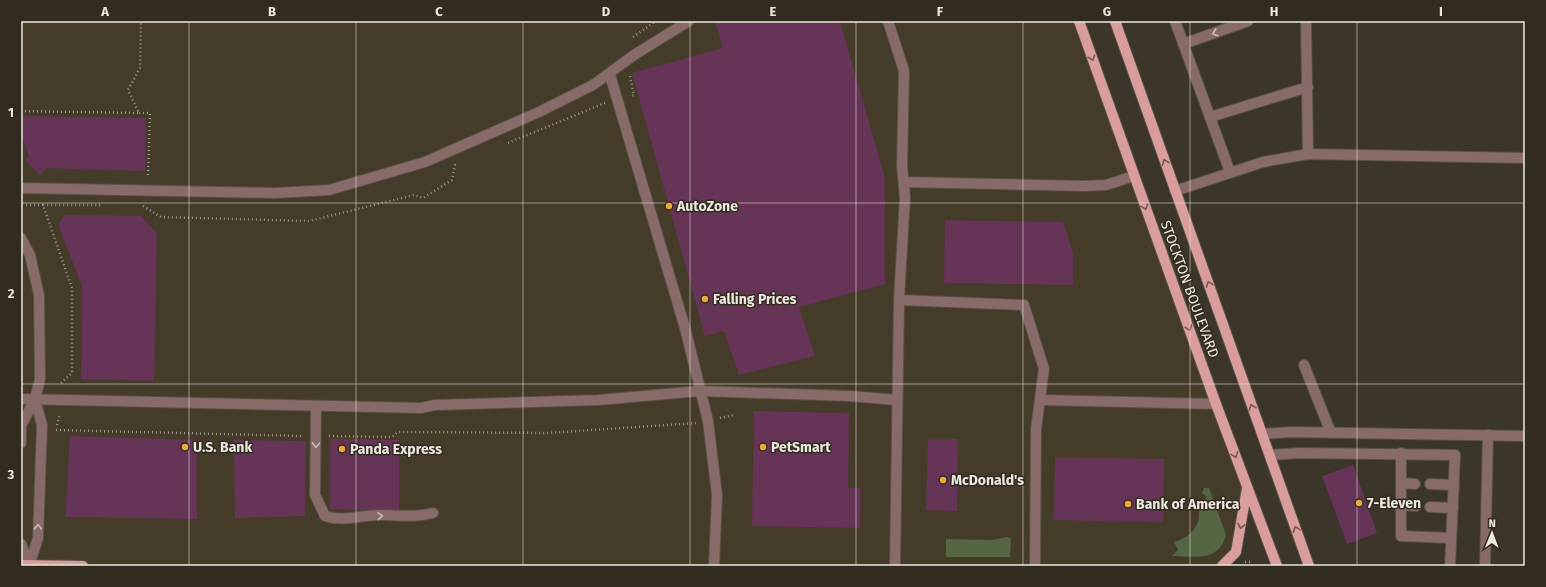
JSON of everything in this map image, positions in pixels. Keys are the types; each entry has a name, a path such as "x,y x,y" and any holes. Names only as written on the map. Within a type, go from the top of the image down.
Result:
{"main road":[{"name":"STOCKTON BOULEVARD","path":"1079,21 1216,404 1276,566"},
{"name":"STOCKTON BOULEVARD","path":"1115,21 1309,566"},
{"path":"1222,566 1236,552 1247,488"},
{"path":"26,565 83,566"}],"lane":[{"path":"21,188 275,192 329,190 425,162 539,112 594,85 639,51 689,21"},
{"path":"888,21 904,71 902,166 905,197 899,300 895,566"},
{"path":"1175,21 1230,172"},
{"path":"1183,44 1248,21"},
{"path":"1306,21 1308,154"},
{"path":"610,74 685,328 708,420 717,495 714,566"},
{"path":"1210,117 1308,87"},
{"path":"1176,191 1263,162 1308,154 1525,158"},
{"path":"904,182 1084,186 1106,185 1134,176"},
{"path":"21,238 30,255 39,295 40,379 35,399 21,426 21,443"},
{"path":"899,300 1024,305 1044,369 1036,429 1035,566"},
{"path":"1304,365 1331,433"},
{"path":"21,399 421,408 435,405 598,400 700,391 850,396 897,400"},
{"path":"26,565 38,538 42,425 35,399"},
{"path":"1040,400 1216,404"},
{"path":"316,406 315,495 325,516 335,520 379,515 417,517 433,513"},
{"path":"1262,434 1291,432 1525,436"},
{"path":"1485,566 1488,435"},
{"path":"1270,455 1300,453 1401,453 1455,455 1450,566"},
{"path":"1401,453 1401,536 1452,538"},
{"path":"1401,483 1415,484"},
{"path":"1430,484 1454,484"},
{"path":"1401,505 1416,506"},
{"path":"1430,507 1453,508"},
{"path":"21,544 26,565"}],"path":[{"path":"139,113 128,90 140,68 141,21"},
{"path":"21,111 150,113 149,176 141,176"},
{"path":"22,205 43,205"},
{"path":"60,414 56,431 392,437 398,432 548,433 693,424 734,415"},
{"path":"1247,566 1247,563 1252,562"}],"shaded area":[{"path":"21,21 1080,21 1247,488 1236,552 1222,566 43,566 21,560"}],"green space":[{"path":"1204,488 1209,488 1226,535 1222,544 1217,550 1205,556 1172,556 1178,550 1174,542 1190,534 1197,524 1199,519 1198,506 1207,497 1202,493"},
{"path":"1007,537 1011,539 1010,557 946,557 946,539 992,540"}],"building":[{"path":"715,21 840,21 885,178 885,284 799,307 815,356 739,375 724,331 705,336 632,73 723,48"},
{"path":"21,116 146,118 145,171 47,168 40,175 25,160 29,156 21,132"},
{"path":"65,215 141,216 157,233 154,381 81,379 82,286 58,225"},
{"path":"945,220 1063,222 1073,253 1073,285 944,283"},
{"path":"754,411 849,413 848,488 861,488 860,528 752,526"},
{"path":"70,436 197,440 197,519 65,517"},
{"path":"330,439 399,440 399,512 330,509"},
{"path":"928,439 958,439 957,511 926,510"},
{"path":"233,440 306,441 305,516 235,518"},
{"path":"1055,457 1164,459 1163,522 1054,520"},
{"path":"1353,465 1377,533 1347,544 1322,476"}],"place":[{"name":"AutoZone","path":"669,206"},
{"name":"Falling Prices","path":"705,299"},
{"name":"U.S. Bank","path":"185,447"},
{"name":"PetSmart","path":"763,447"},
{"name":"Panda Express","path":"342,449"},
{"name":"McDonald's","path":"943,480"},
{"name":"7-Eleven","path":"1359,503"},
{"name":"Bank of America","path":"1128,504"}]}
